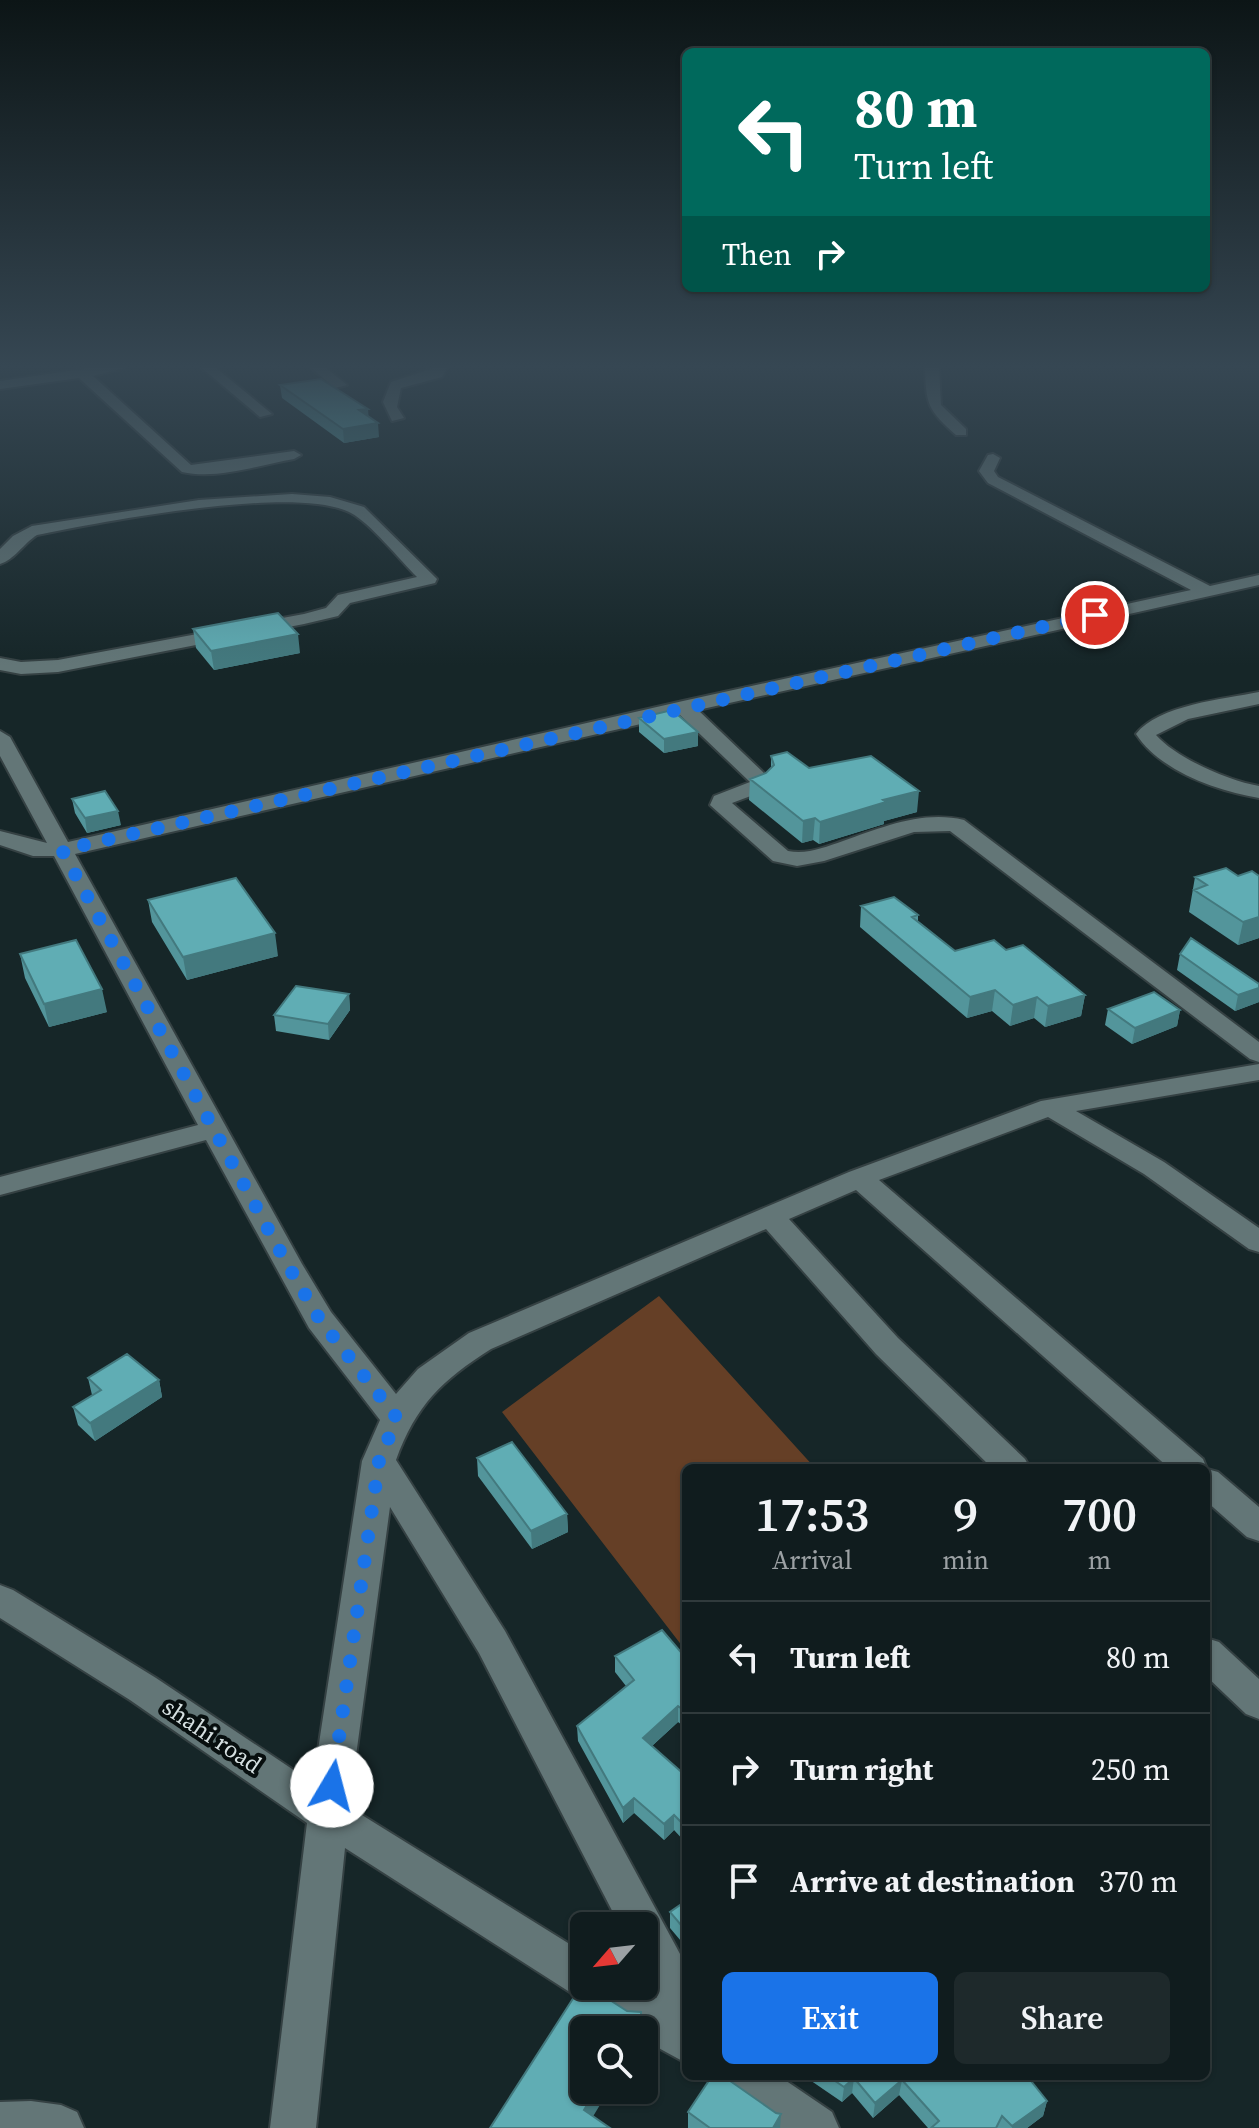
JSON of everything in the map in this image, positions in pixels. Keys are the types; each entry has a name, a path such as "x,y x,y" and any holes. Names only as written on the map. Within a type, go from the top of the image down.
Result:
{"street":[{"path":"185,467 203,470 219,467"},
{"path":"988,467 986,471 993,480 1207,591"},
{"path":"0,559 19,539 32,531 198,506 283,498 344,505 358,510 429,579 344,599 332,612 313,617 58,666 21,668 0,664"},
{"path":"0,838 33,849 62,850 683,707 1254,583"},
{"path":"1259,698 1168,720 1150,727 1146,734 1152,743 1213,779 1259,792"},
{"path":"683,707 759,779 761,784 757,787 725,797 721,805 781,856 788,860 810,857 920,824 944,821 956,825 1259,1054"},
{"path":"0,737 320,1320 397,1418"},
{"path":"293,2128 328,1815 379,1461 397,1418 413,1391 454,1356 480,1341 859,1178 1050,1107 1259,1072"},
{"path":"1050,1107 1154,1168 1259,1242"},
{"path":"0,1186 214,1129"},
{"path":"859,1178 1186,1464"},
{"path":"771,1217 887,1346 1009,1464"},
{"path":"379,1461 492,1642 635,1912"},
{"path":"1210,1484 1259,1527"},
{"name":"shahi road","path":"0,1600 143,1689 328,1815 570,1968"},
{"path":"1210,1657 1259,1703"},
{"path":"658,1956 682,2001"},
{"path":"621,2000 682,2038"},
{"path":"746,2080 816,2128"},
{"path":"0,2125 31,2124 61,2128"}],"shaded area":[{"path":"659,1296 811,1464 682,1464 682,1646 502,1412"}],"building":[{"path":"278,613 298,634 211,651 193,629"},
{"path":"672,710 698,732 664,739 639,718"},
{"path":"787,752 809,768 871,756 919,791 820,822 815,818 803,821 750,779 766,773 774,765 771,756"},
{"path":"105,791 118,811 85,818 72,799"},
{"path":"1226,868 1238,876 1252,871 1259,876 1259,917 1243,922 1194,890 1207,885 1195,877"},
{"path":"236,878 275,933 183,957 148,900"},
{"path":"894,897 918,915 912,917 955,951 994,940 1006,950 1023,945 1085,995 1048,1006 1037,997 1013,1005 995,990 970,997 861,906"},
{"path":"1191,938 1259,984 1259,988 1238,995 1180,954"},
{"path":"76,940 102,989 44,1004 20,954"},
{"path":"296,986 349,994 328,1024 274,1015"},
{"path":"1154,992 1180,1010 1135,1028 1108,1009"},
{"path":"127,1354 159,1380 90,1423 73,1407 101,1390 88,1378"},
{"path":"512,1442 567,1514 531,1531 477,1458"},
{"path":"662,1630 682,1653 682,1709 678,1706 643,1738 682,1772 682,1823 674,1815 664,1824 634,1798 623,1808 577,1726 634,1680 615,1656"},
{"path":"682,1904 682,1926 670,1912"},
{"path":"572,2000 610,2000 627,2011 641,2012 641,2016 570,2016 570,2104 588,2104 584,2110 610,2128 490,2128"},
{"path":"709,2080 729,2080 781,2114 773,2128 710,2128 688,2112"},
{"path":"834,2080 852,2080 844,2087"},
{"path":"856,2080 902,2080 875,2103"},
{"path":"902,2080 1030,2080 1047,2101 1012,2126 1002,2116 996,2128 931,2128 939,2121"}],"route":[{"path":"332,1786 379,1461 397,1418 320,1320 62,850 1095,615"}]}
